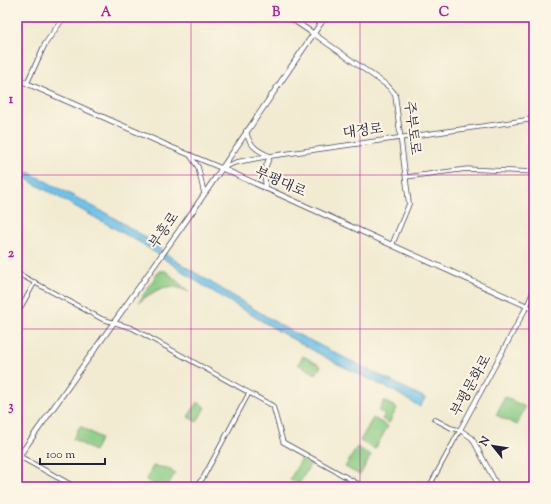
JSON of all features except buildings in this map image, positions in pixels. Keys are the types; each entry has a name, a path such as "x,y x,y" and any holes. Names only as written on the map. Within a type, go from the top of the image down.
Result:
{"main road":[{"name":"주부토로","path":"289,17 314,34"},
{"name":"부흥로","path":"18,457 171,241 325,17"},
{"name":"부평대로","path":"17,79 164,144"},
{"name":"부평대로","path":"221,168 266,190 527,306"}],"street":[{"path":"27,83 45,44 64,17"},
{"name":"주부토로","path":"314,34 393,91 396,97 409,204 392,245"},
{"name":"대정로","path":"221,168 237,162 270,156 534,119"},
{"path":"246,131 248,142 260,152 270,156 264,171 266,190"},
{"name":"부평대로","path":"164,144 221,168"},
{"path":"190,155 198,167 204,193"},
{"path":"406,177 467,169 534,172"},
{"path":"17,273 102,319 115,321 132,328 273,406 283,442 364,487"},
{"path":"17,314 35,282"},
{"name":"부평문화로","path":"498,487 472,438 460,430 527,306 534,289"},
{"name":"부평대로","path":"527,306 534,310"},
{"path":"195,487 203,478 250,393"},
{"path":"429,487 460,430 451,428 434,418"},
{"path":"18,457 75,487"}],"green space":[{"path":"159,271 166,271 189,292 174,287 162,288 139,302"},
{"path":"303,356 321,366 316,374 298,364"},
{"path":"505,397 525,407 517,425 496,415"},
{"path":"384,401 397,408 389,423 382,419 385,414 379,411"},
{"path":"197,402 205,407 197,422 188,417"},
{"path":"373,418 388,426 375,449 360,441"},
{"path":"80,426 101,438 94,451 73,439"},
{"path":"357,447 371,455 360,475 345,467"},
{"path":"302,458 311,463 299,484 290,479"},
{"path":"153,466 167,468 175,473 167,487 159,487 146,480"}],"water":[{"path":"17,166 109,215 145,237 173,259 285,328 425,398 420,407 394,391 336,363 282,333 204,286 141,243 17,174"}]}
